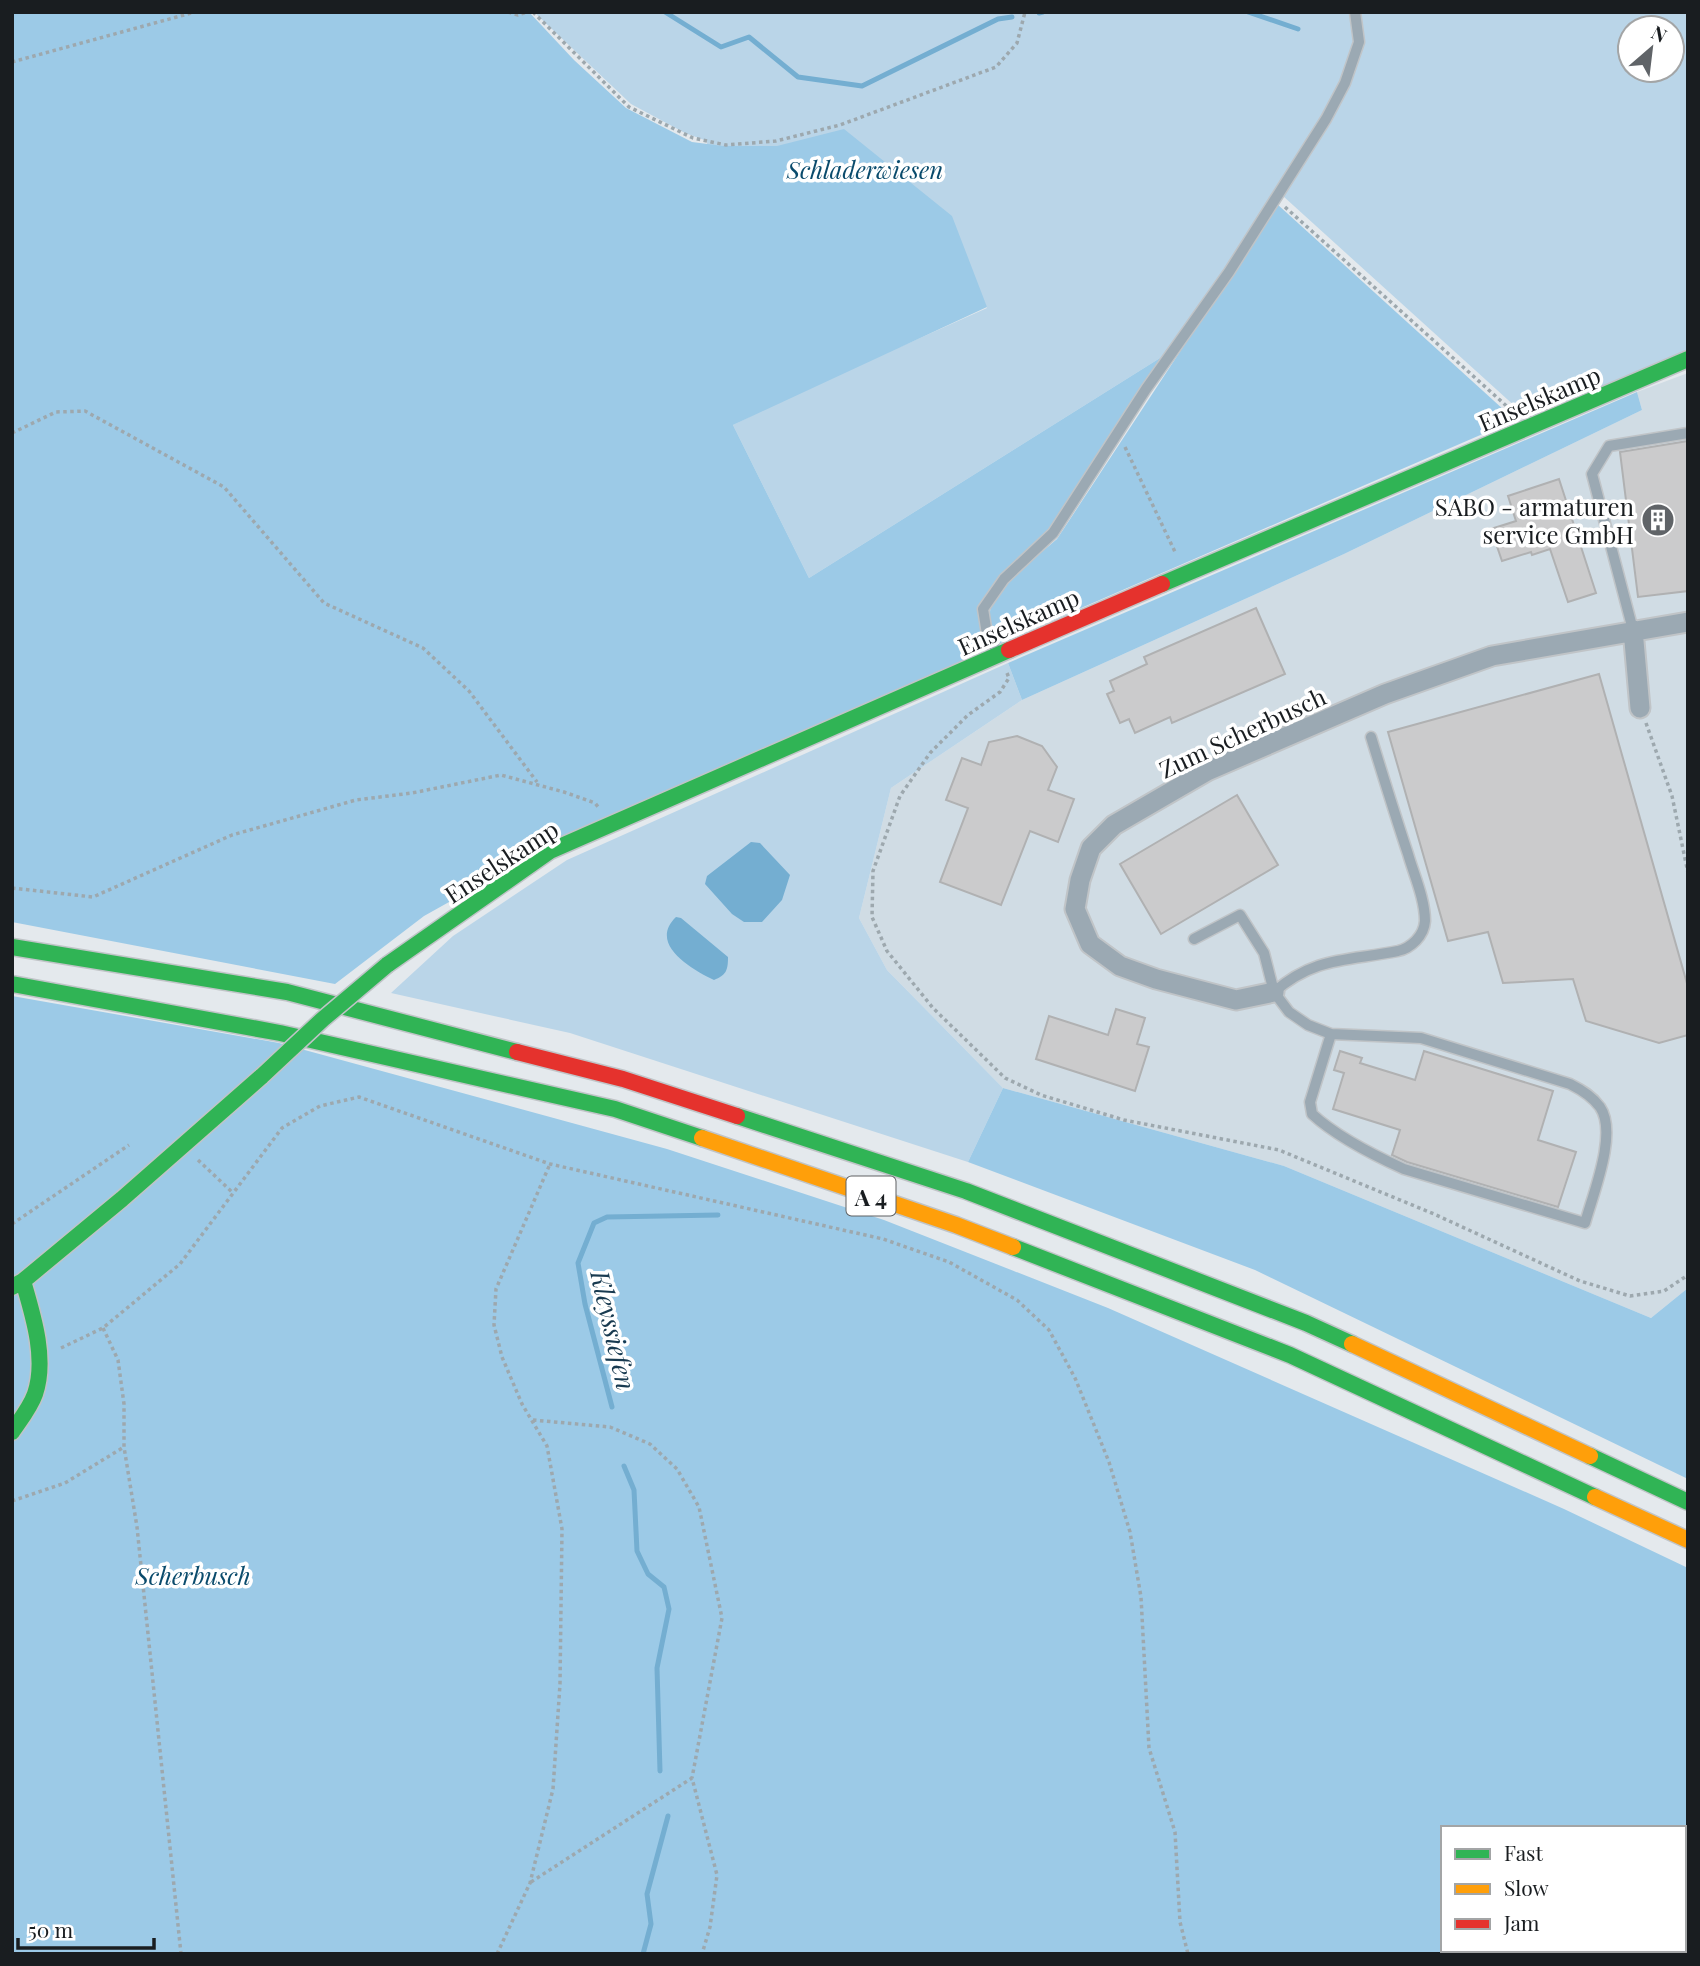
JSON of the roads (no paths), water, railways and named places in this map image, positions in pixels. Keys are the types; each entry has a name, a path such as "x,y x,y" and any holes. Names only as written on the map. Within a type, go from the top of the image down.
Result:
{"main road":[{"name":"Enselskamp","path":"18,1284 183,1147 387,965 550,851 1186,573 1688,359"},
{"name":"A 4","path":"12,947 288,992 623,1079 967,1191 1306,1323 1688,1502"},
{"name":"A 4","path":"12,984 280,1032 615,1109 956,1225 1290,1355 1688,1540"},
{"path":"12,1432 36,1393 39,1359 31,1306 18,1284"}],"street":[{"name":"Zum Scherbusch","path":"1274,992 1236,1000 1156,979 1120,966 1090,944 1075,909 1080,880 1091,848 1114,825 1207,771 1385,694 1492,656 1633,629 1688,622"},
{"path":"1633,629 1640,708"}],"lane":[{"path":"999,654 987,634 984,609 1004,579 1054,533 1118,433 1228,272 1326,119 1345,83 1359,42 1354,12"},
{"path":"1633,629 1592,474 1609,446 1688,433"},
{"path":"1274,992 1291,977 1309,968 1340,959 1401,950 1412,945 1421,934 1425,923 1421,896 1371,737"},
{"path":"1194,939 1240,915 1264,953 1274,992 1289,1012 1308,1026 1331,1034 1421,1038 1570,1084 1589,1094 1602,1109 1606,1144 1585,1223 1404,1169 1383,1160 1323,1124 1312,1114 1310,1102 1331,1034"}],"waterway":[{"path":"665,12 721,47 749,37 798,77 862,86 998,19 1012,17"},
{"path":"1039,13 1043,12"},
{"path":"1248,12 1298,29"},
{"name":"Kleyssiefen","path":"612,1407 585,1304 578,1263 594,1223 607,1217 718,1215"},
{"name":"Kleyssiefen","path":"624,1466 634,1490 637,1551 648,1574 664,1587 669,1609 657,1668 660,1771"},
{"name":"Kleyssiefen","path":"643,1954 651,1924 647,1894 668,1816"}],"place":[{"name":"SABO - armaturen service GmbH","path":"1658,520"}],"park label":[{"name":"Schladerwiesen","path":"865,169"},
{"name":"Scherbusch","path":"193,1575"}]}
